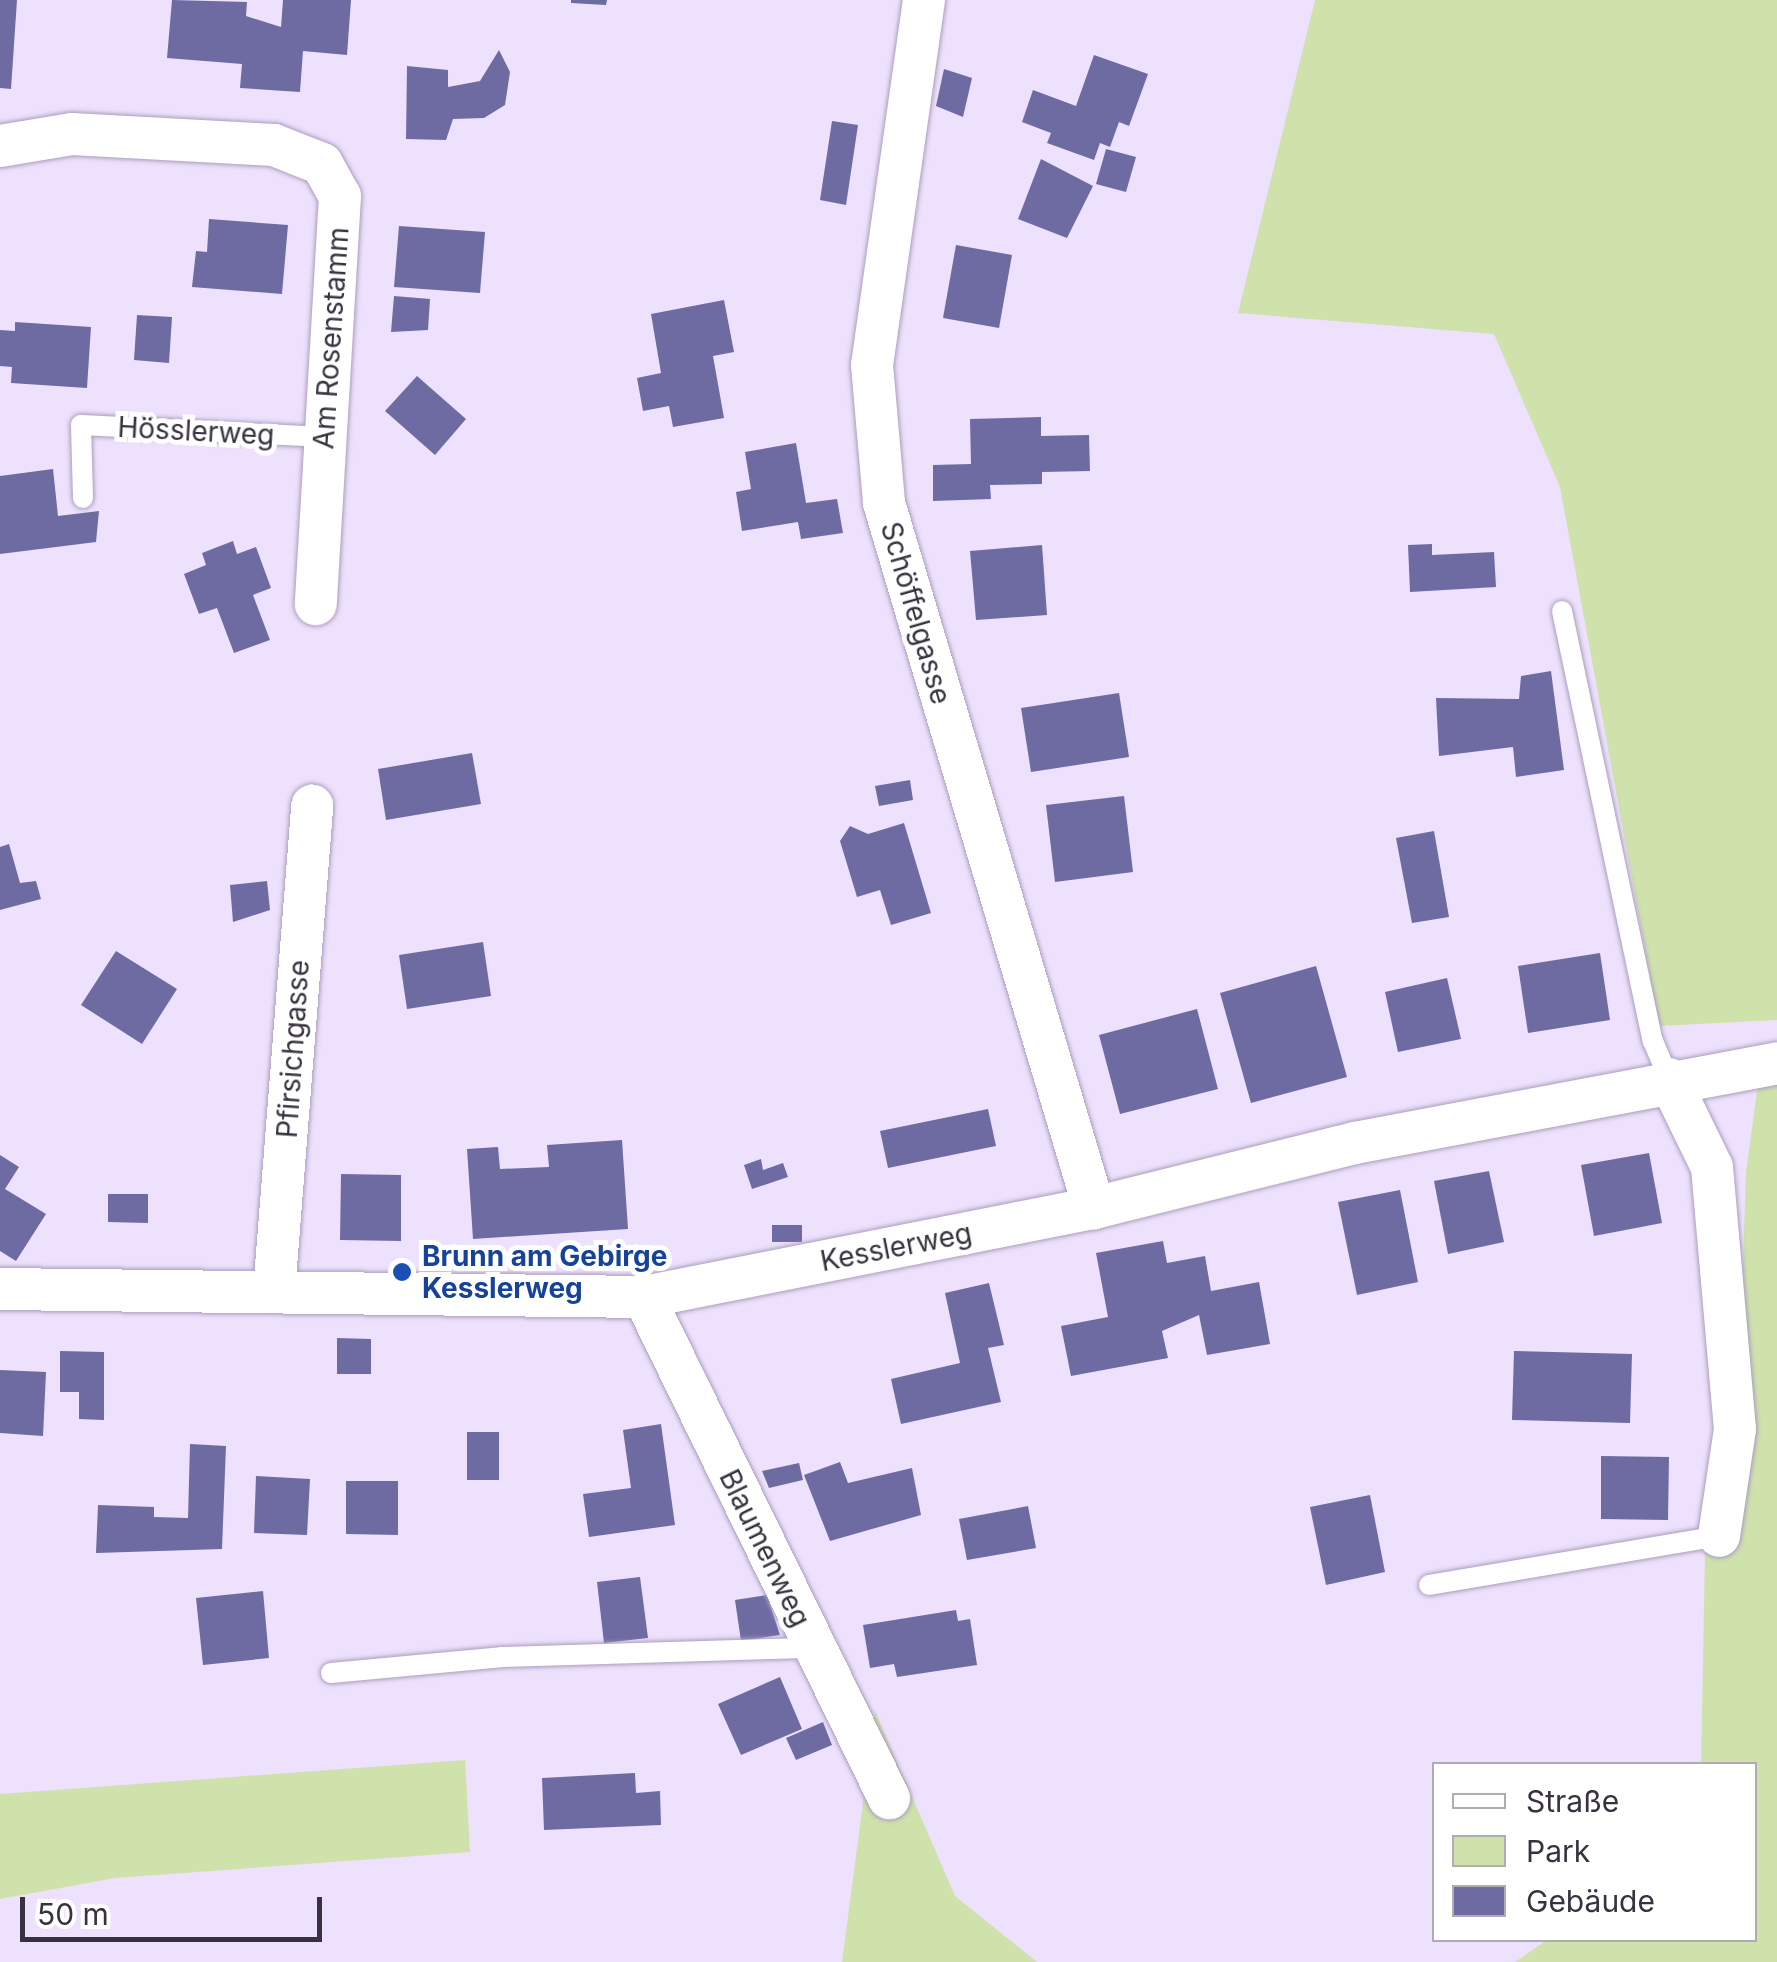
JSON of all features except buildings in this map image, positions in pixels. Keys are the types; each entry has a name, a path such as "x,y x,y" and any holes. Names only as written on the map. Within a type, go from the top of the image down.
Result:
{"street":[{"name":"Schöffelgasse","path":"924,0 872,365 884,503 1094,1208"},
{"name":"Am Rosenstamm","path":"0,146 72,134 274,145 322,164 340,196 316,604"},
{"name":"Pfirsichgasse","path":"274,1292 312,806"},
{"name":"Kesslerweg","path":"0,1289 644,1297 1094,1208 1355,1143 1669,1079 1777,1063"},
{"path":"1669,1079 1712,1166 1734,1429 1719,1536"},
{"name":"Blaumenweg","path":"644,1297 889,1798"}],"lane":[{"name":"Hösslerweg","path":"83,498 81,425 324,437"},
{"path":"1562,611 1654,1041 1669,1079"},
{"path":"1429,1585 1719,1536"},
{"path":"331,1672 504,1657 813,1648"}],"green space":[{"path":"1315,0 1777,0 1777,1020 1659,1026 1560,487 1494,334 1238,313"},
{"path":"1777,1081 1777,1962 1515,1962 1544,1942 1757,1942 1757,1762 1701,1762 1705,1552 1734,1543 1746,1172 1758,1084"},
{"path":"875,1711 955,1896 1037,1962 842,1962"},
{"path":"465,1760 470,1852 115,1878 0,1899 0,1794"}],"place":[{"name":"Brunn am Gebirge Kesslerweg","path":"402,1272"}]}
